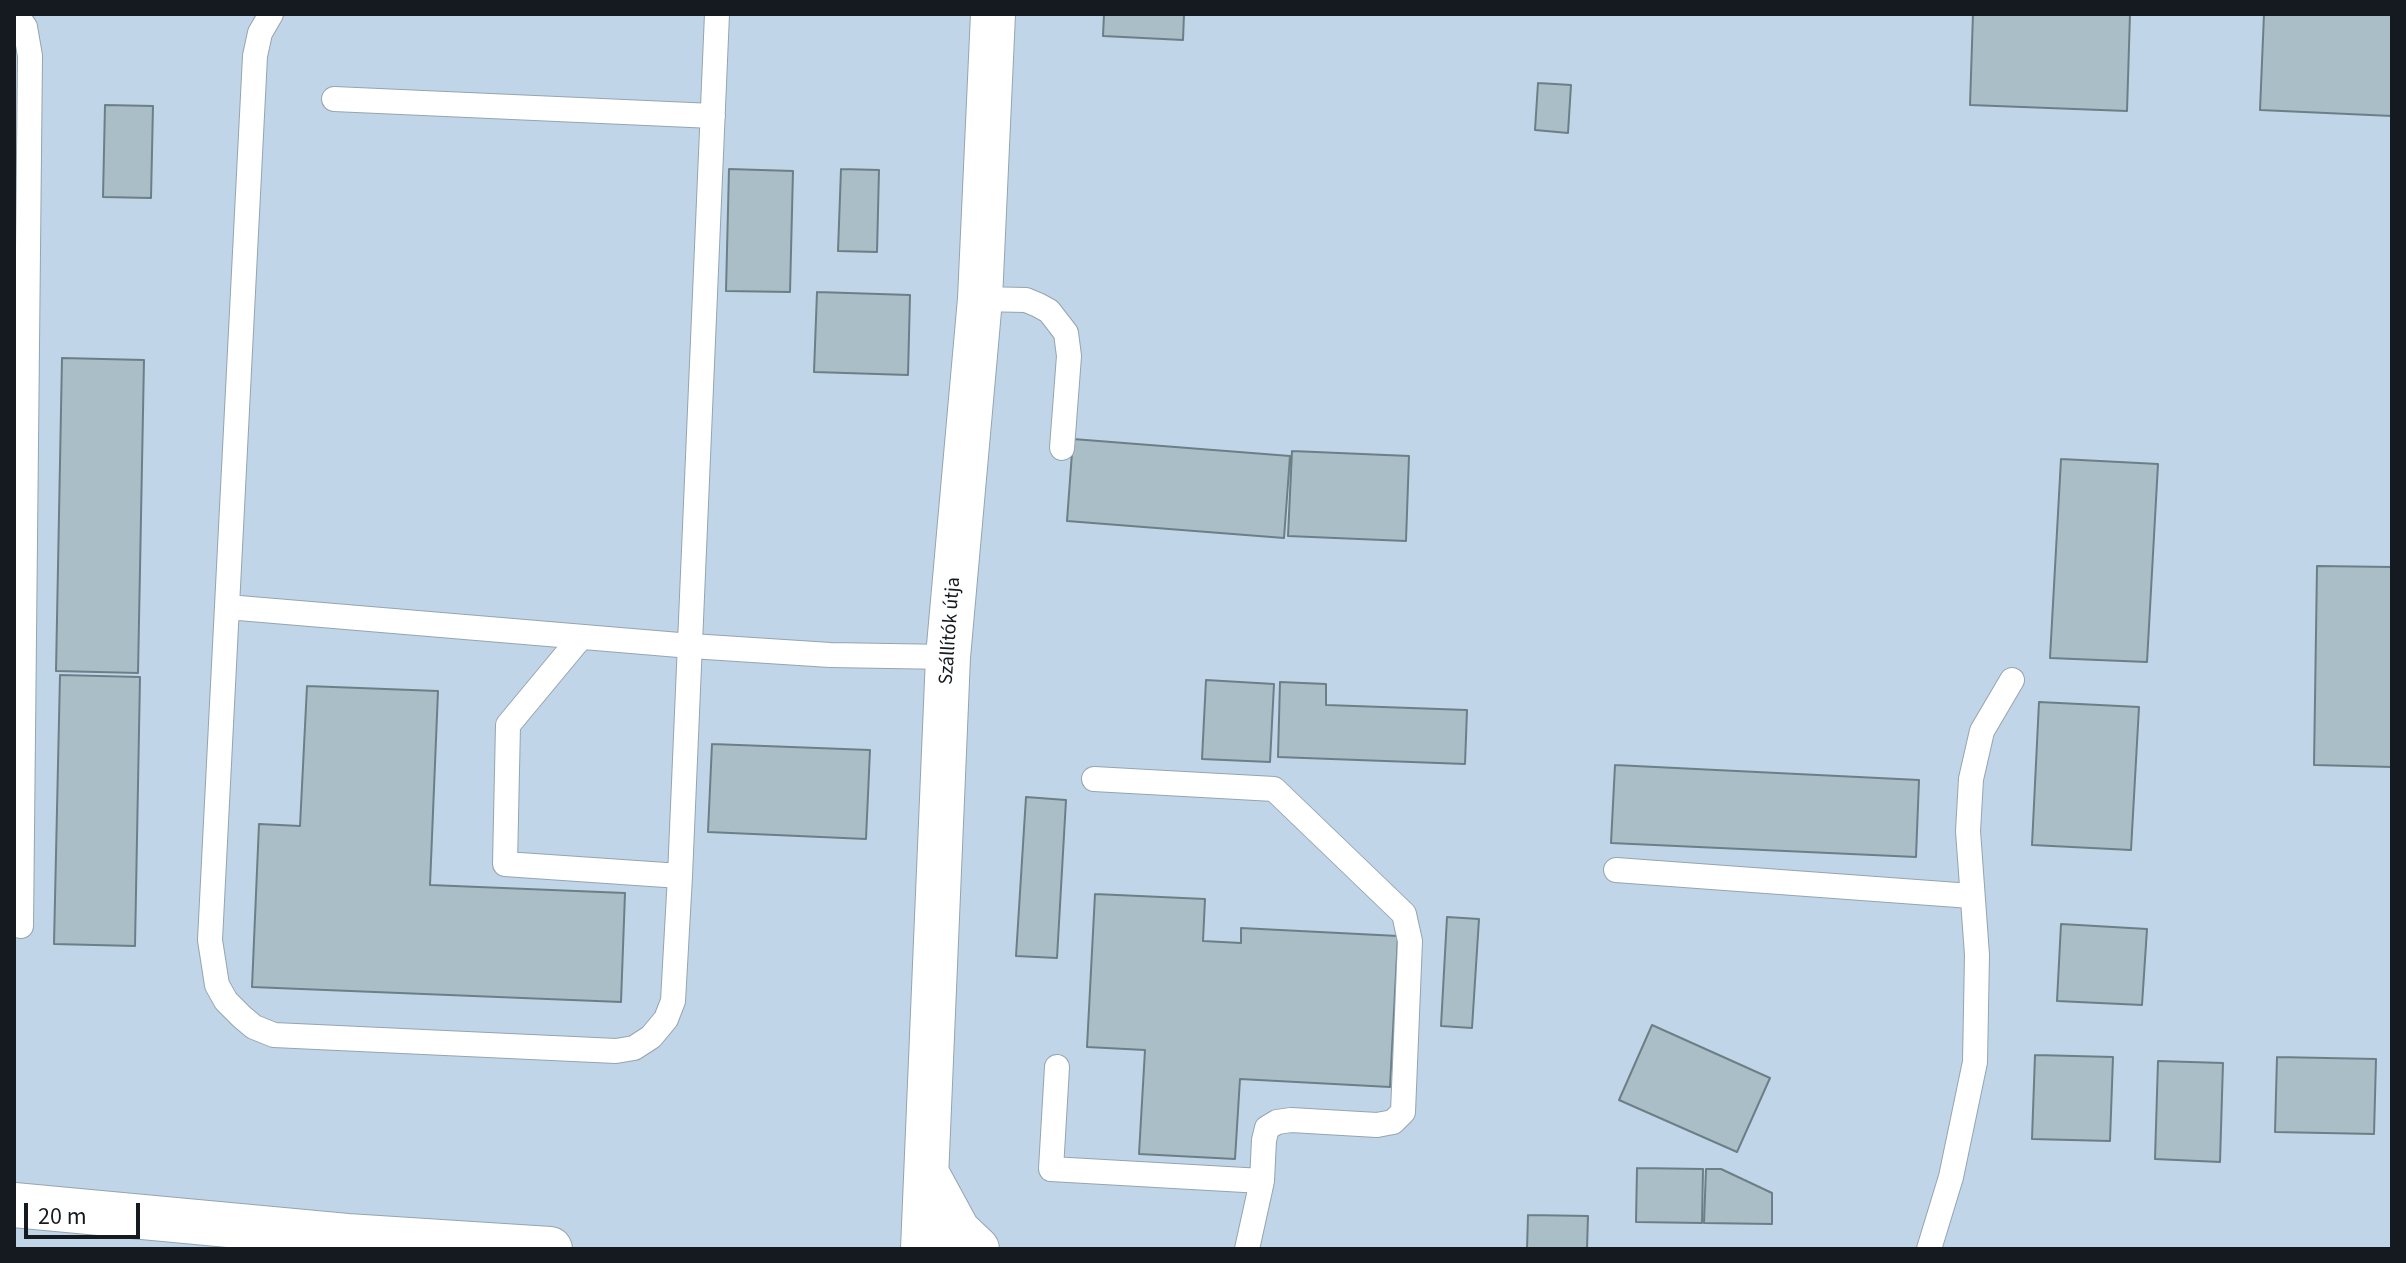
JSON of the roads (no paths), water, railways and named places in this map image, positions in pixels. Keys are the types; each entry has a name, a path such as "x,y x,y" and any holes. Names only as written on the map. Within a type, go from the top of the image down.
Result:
{"street":[{"name":"Szállítók útja","path":"923,1249 948,657 980,299 993,14"},
{"path":"927,1174 958,1231 977,1249"},
{"path":"14,1205 346,1243 550,1249"}],"lane":[{"path":"16,14 25,27 30,56 21,472 21,926"},
{"path":"271,14 260,33 255,56 210,940 217,985 226,1001 254,1027 274,1035 616,1051 634,1048 651,1037 666,1019 673,1001 717,14"},
{"path":"334,99 713,116"},
{"path":"980,299 1026,300 1049,311 1066,333 1069,356 1062,448"},
{"path":"227,607 691,646 830,655 948,657"},
{"path":"581,637 508,725 505,864 680,876"},
{"path":"1929,1249 1951,1177 1975,1062 1977,955 1968,831 1971,779 1982,731 2012,680"},
{"path":"1094,779 1274,789 1404,914 1410,941 1403,1112 1393,1122 1377,1125 1277,1122 1267,1128 1262,1181 1247,1249"},
{"path":"1616,870 1971,896"},
{"path":"1057,1067 1051,1169 1262,1181"}]}
